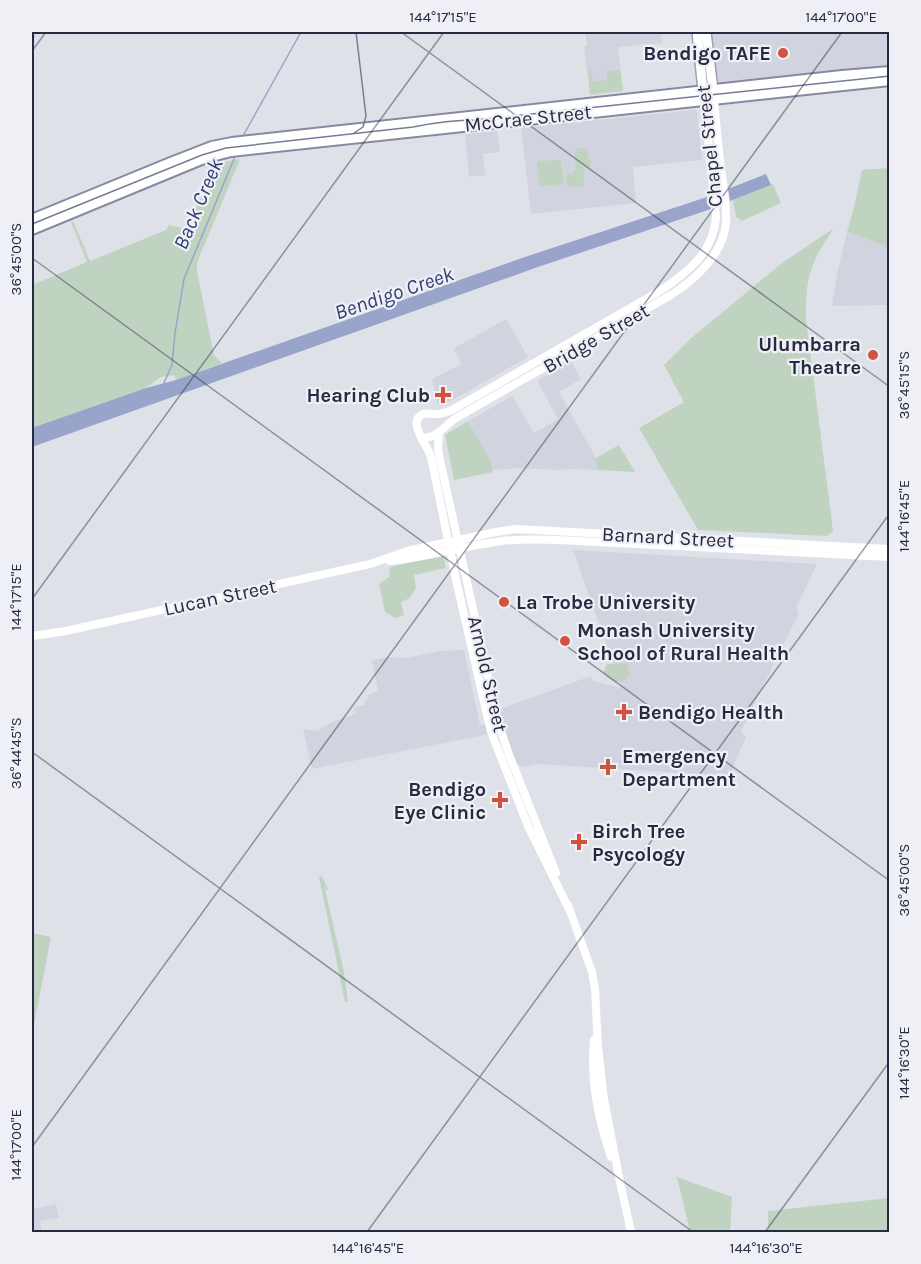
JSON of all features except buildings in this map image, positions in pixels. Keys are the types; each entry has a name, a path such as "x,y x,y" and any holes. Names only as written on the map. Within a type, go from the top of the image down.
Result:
{"highway":[{"name":"McCrae Street","path":"708,95 842,76 890,72"},
{"name":"McCrae Street","path":"170,167 212,147 233,147 708,95 890,80"},
{"path":"32,220 170,167"},
{"path":"32,228 170,167"}],"main road":[{"name":"Chapel Street","path":"697,32 724,191 726,223"},
{"name":"Chapel Street","path":"706,32 716,224"},
{"name":"Bridge Street","path":"440,431 481,399 573,339 684,286 707,263 720,243 726,223"},
{"name":"Bridge Street","path":"432,414 447,412 481,399 580,347 649,302 696,262 709,245 716,224"},
{"path":"573,339 580,347"},
{"path":"432,414 440,422 440,431 430,438 422,438 416,428 418,419 422,415 432,414"},
{"name":"Arnold Street","path":"440,431 439,453 454,545 492,735 528,826 569,909 592,972 595,989 598,1087 631,1233"},
{"name":"Arnold Street","path":"422,438 431,457 454,545"},
{"name":"Barnard Street","path":"454,545 559,536 681,542 735,550 890,557"},
{"path":"714,540 731,545 735,550"},
{"name":"Barnard Street","path":"681,542 714,540 890,549"},
{"name":"Lucan Street","path":"32,636 66,631 375,562 407,551 454,545"},
{"path":"839,546 844,550 890,557"}],"shaded area":[{"path":"585,32 661,32 662,43 618,47 623,91 590,95 584,47 587,45"},
{"name":"Bendigo TAFE","path":"712,32 889,32 889,67 717,83"},
{"path":"694,110 697,112 702,160 633,167 636,203 531,214 521,128"},
{"path":"497,131 500,152 483,154 485,175 469,177 465,134"},
{"path":"847,232 889,247 889,305 832,306"},
{"path":"506,319 528,357 442,406 438,405 432,379 462,364 453,349"},
{"path":"571,361 581,379 559,392 596,458 597,470 520,468 493,470 491,461 468,421 512,396 534,433 558,419 537,381"},
{"path":"573,550 817,564 796,608 799,613 741,731 746,738 731,775 720,777 718,775 537,764 524,767 517,764 504,731 312,769 303,729 317,731 332,722 356,714 354,707 365,705 365,700 369,699 368,695 378,691 372,660 464,650 480,725 501,723 498,710 591,676 593,681 622,688"},
{"path":"56,1204 59,1218 40,1221 42,1232 32,1232 32,1209"}],"green space":[{"path":"620,70 623,91 590,94 588,71 591,71 593,82 607,80 607,71"},
{"path":"578,148 587,151 591,166 585,168 583,173 584,186 567,187 566,175 573,173 576,166 574,151"},
{"path":"240,159 197,263 214,355 222,363 176,380 174,375 161,377 146,388 33,428 32,285 87,262 71,222 73,221 90,261 166,230 169,225 187,229 216,163"},
{"path":"561,160 564,184 539,186 537,161"},
{"path":"890,168 889,247 847,232 862,170"},
{"path":"773,184 781,203 742,221 736,217 733,200"},
{"path":"834,228 811,270 806,304 833,531 827,536 698,530 639,428 684,402 664,365 689,340 782,263"},
{"path":"468,421 491,461 493,472 454,480 445,435"},
{"path":"619,445 635,472 597,470 596,458"},
{"path":"443,555 446,568 414,575 416,588 410,598 401,602 404,615 395,618 385,612 379,584 389,577 390,567"},
{"path":"607,664 627,664 629,671 628,677 623,681 616,682 603,673"},
{"path":"322,876 328,890 324,885 344,972 348,1002 345,1002 319,877"},
{"path":"32,933 51,937 32,1035"},
{"path":"677,1177 732,1197 730,1232 690,1232"},
{"path":"889,1198 889,1232 768,1232 768,1211"}],"water":[{"path":"766,174 771,185 730,201 728,189"},
{"path":"710,196 711,209 538,267 32,447 32,428 146,388 176,380 522,258"}],"waterway":[{"name":"Back Creek","path":"243,136 301,32"},
{"name":"Back Creek","path":"163,385 172,365 184,279 236,154"}],"tram line":[{"path":"354,133 363,127 366,116 356,32"},
{"path":"32,224 202,155 226,148 444,122 890,76"},
{"path":"32,485 32,505"}],"railway":[{"path":"32,38 42,32"}],"place":[{"name":"Bendigo TAFE","path":"783,53"},
{"name":"Ulumbarra Theatre","path":"873,355"},
{"name":"Hearing Club","path":"443,395"},
{"name":"La Trobe University","path":"504,602"},
{"name":"Monash University School of Rural Health","path":"565,641"},
{"name":"Bendigo Health","path":"624,712"},
{"name":"Emergency Department","path":"608,767"},
{"name":"Bendigo Eye Clinic","path":"500,800"},
{"name":"Birch Tree Psycology","path":"579,842"}],"water label":[{"name":"Bendigo Creek","path":"394,293"}]}
